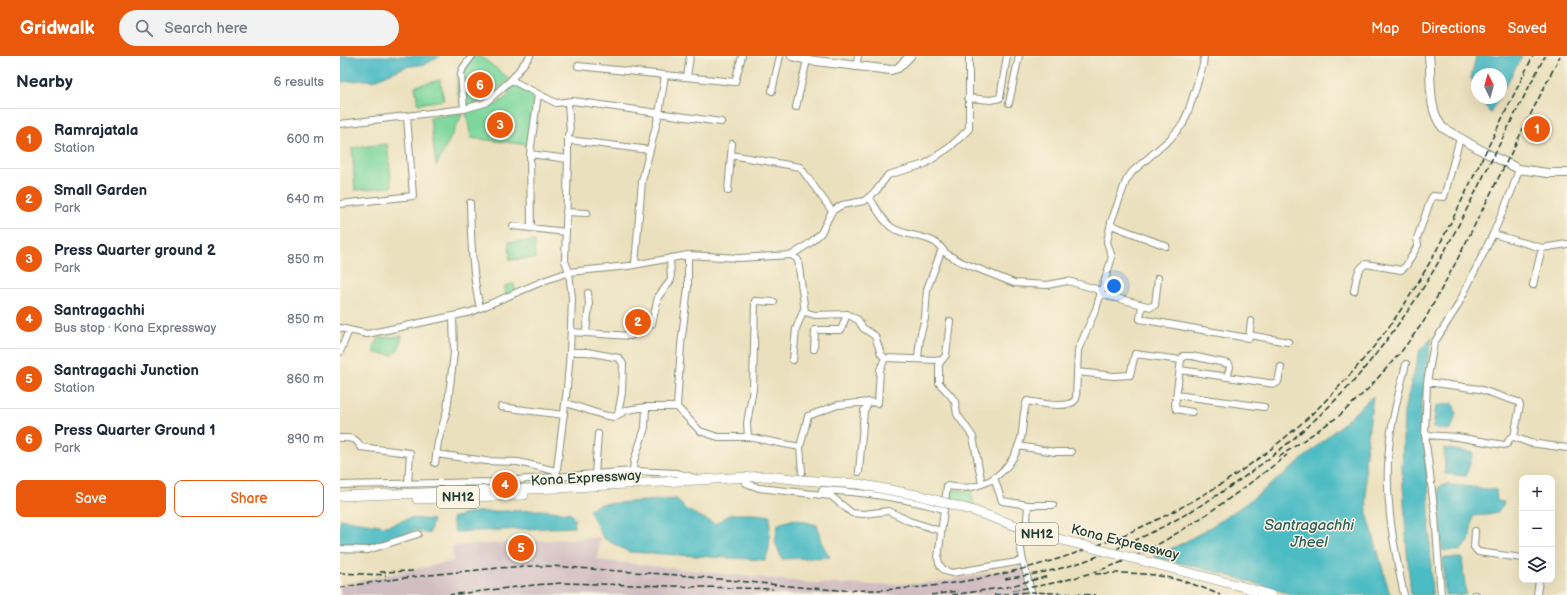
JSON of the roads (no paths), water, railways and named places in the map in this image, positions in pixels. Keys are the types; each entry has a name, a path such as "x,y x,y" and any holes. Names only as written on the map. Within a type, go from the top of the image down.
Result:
{"highway":[{"name":"Kona Expressway","path":"340,502 580,489 766,476 858,484 922,496 1039,534 1270,595"},
{"name":"Kona Expressway","path":"340,496 746,483 766,482 785,478"}],"main road":[{"path":"799,58 856,67 895,70 910,56"},
{"path":"1429,56 1432,96 1438,122 1443,128 1519,169 1547,174 1567,173"}],"street":[{"path":"464,109 461,74 463,68 472,56"},
{"path":"340,124 464,109 485,103 511,80 530,56"},
{"path":"687,77 690,56"},
{"path":"578,66 735,82 742,56"},
{"path":"772,91 780,56"},
{"path":"856,67 858,56"},
{"path":"340,328 367,334 453,316 480,308 569,272 635,264 688,255 739,258 792,255 810,244 821,233 832,211 842,204 864,201 876,191 888,175 925,164 950,147 969,129 969,56"},
{"path":"968,98 991,100 1000,98 1007,56"},
{"path":"1010,102 1020,56"},
{"path":"1023,561 952,572 947,572 942,569 939,565 938,558 947,486 971,487 982,484 1003,472 1013,457 1021,438 1024,410 1027,402 1067,405 1074,403 1076,399 1078,350 1101,294 1112,257 1108,242 1110,225 1126,181 1132,172 1170,139 1182,124 1203,65 1204,56"},
{"path":"796,107 799,58"},
{"path":"635,264 642,181 659,114 665,75"},
{"path":"511,80 556,103 573,101 721,122"},
{"path":"531,227 530,154 538,94"},
{"path":"556,474 566,403 571,332 572,298 569,272 565,261 569,140 568,102"},
{"path":"340,204 414,196 407,116"},
{"path":"1354,291 1359,270 1366,264 1400,270 1406,266 1418,245 1417,238 1430,199 1433,196 1444,197 1460,138"},
{"path":"569,140 650,150"},
{"path":"728,191 732,144"},
{"path":"530,154 568,159"},
{"path":"731,155 800,167 832,211"},
{"path":"1441,595 1435,515 1425,435 1427,382 1434,343 1456,307 1493,234 1512,190 1519,169"},
{"path":"869,197 879,214 892,228 932,240 938,243 947,254 961,262 1014,283 1047,285 1068,281 1096,289 1101,294 1151,307 1155,305 1158,278"},
{"path":"470,203 476,291 480,308"},
{"path":"566,212 587,213"},
{"path":"1110,225 1166,246"},
{"path":"513,226 566,232"},
{"path":"1493,234 1542,248 1567,244"},
{"path":"1534,285 1542,248"},
{"path":"918,358 920,337 925,318 927,289 942,249"},
{"path":"677,407 681,345 688,287 688,255"},
{"path":"792,255 798,260 804,309 796,329 793,360"},
{"path":"571,332 631,336 634,324 652,324 658,297 671,280 670,258"},
{"path":"586,332 589,305 588,294"},
{"path":"748,437 747,422 752,389 755,301 774,302"},
{"path":"1142,305 1140,319 1249,338 1251,321"},
{"path":"804,309 805,312 815,315 847,314 858,320 863,328 875,336 881,354 885,358 918,358 938,360 939,383 955,402 957,414 973,437 982,484"},
{"path":"814,349 815,330 841,330 847,314"},
{"path":"435,463 447,410 454,353 453,316"},
{"path":"939,364 946,355 950,321"},
{"path":"340,352 349,330"},
{"path":"1249,335 1288,342"},
{"path":"570,352 587,352 619,358 623,364 622,392 618,414"},
{"path":"1077,372 1114,376 1130,375 1135,354 1181,360"},
{"path":"1192,412 1176,409 1175,405 1181,360 1183,356 1192,356 1229,364 1230,367 1227,377"},
{"path":"802,472 800,447 808,416 838,405 869,402 878,403 880,370 885,358"},
{"path":"1404,595 1390,527 1388,488 1389,440 1406,364"},
{"path":"1180,370 1275,384 1278,382 1281,367"},
{"path":"1427,382 1479,389 1518,402 1520,405 1514,437"},
{"path":"1176,395 1264,407"},
{"path":"859,472 864,411 869,402"},
{"path":"566,403 614,417 627,410 646,407 677,407 700,431 718,437 748,437 800,447"},
{"path":"501,407 564,415"},
{"path":"633,471 634,461 645,428 646,407"},
{"path":"595,474 598,434"},
{"path":"1425,435 1457,437 1504,445 1507,444 1510,438 1514,437 1530,443 1567,448"},
{"path":"340,438 355,439 359,442 360,447 410,453 408,484"},
{"path":"1018,446 1055,452 1071,452"},
{"path":"436,454 486,461 518,462 556,474"},
{"path":"340,485 490,482 556,474 595,474 633,471 677,473 703,480"},
{"path":"994,478 1002,501 1028,505 1053,505"},
{"path":"746,483 759,488 780,490 858,493 907,500 944,509"},
{"path":"780,490 786,492 831,496 852,513 864,514 889,511 909,521 941,531"},
{"path":"1028,505 1027,521 1021,535 1020,544 1032,595"},
{"path":"1475,531 1474,547 1478,552 1519,558"},
{"path":"340,549 368,550 418,534"},
{"path":"1537,595 1539,583"}],"water":[{"path":"340,56 440,56 426,64 405,67 372,81 365,80 340,82"},
{"path":"1476,56 1522,56 1507,83 1507,68 1473,68"},
{"path":"1485,104 1495,104 1490,113"},
{"path":"1432,338 1426,368 1420,420 1428,479 1432,595 1411,595 1402,468 1404,411 1420,350"},
{"name":"Santragachhi Jheel","path":"1373,396 1365,460 1367,513 1390,595 1294,595 1206,569 1153,557 1192,538 1267,488"},
{"path":"1453,403 1456,414 1451,430 1433,428 1436,406"},
{"path":"1444,448 1473,453 1466,476 1445,474"},
{"path":"1446,484 1496,490 1497,501 1504,502 1502,507 1496,513 1473,516 1469,542 1460,551 1442,550 1439,487"},
{"path":"677,499 685,509 715,524 731,514 756,514 770,516 769,549 765,560 629,552 603,538 589,509 601,504"},
{"path":"541,510 570,513 575,520 574,527 455,532 452,518 475,512"},
{"path":"410,518 433,520 429,534 415,530 368,547 340,546 340,519 386,526"},
{"path":"795,519 817,525 821,542 830,557 782,559 775,542 778,524"},
{"path":"1443,558 1462,558 1466,595 1445,595"}],"railway":[{"path":"340,588 380,581 448,573 506,567 542,566 683,575 838,590 897,589 956,583 1015,571 1073,554 1130,532 1184,506 1235,475 1296,428 1335,391 1359,364 1398,315 1438,247 1533,56"},
{"path":"1005,579 1052,571 1070,566 1117,548 1154,531 1191,511 1261,465 1324,411 1353,382 1371,360 1410,308 1440,260 1545,56"},
{"path":"1279,457 1339,416 1368,389 1401,352 1424,321 1455,264 1560,56"},
{"path":"1013,590 1063,581 1113,566 1144,552 1163,542 1218,506 1287,455"},
{"path":"380,572 414,571"},
{"path":"340,573 386,575"},
{"path":"1095,574 1129,573 1159,576 1189,583 1220,595"},
{"path":"952,595 1007,587 1049,576"},
{"path":"448,595 563,583 773,589"},
{"path":"931,595 958,591"},
{"path":"994,595 1031,592 1096,595"}],"place":[{"name":"Press Quarter Ground 1","path":"480,85"},
{"name":"Press Quarter ground 2","path":"500,125"},
{"name":"Ramrajatala","path":"1537,129"},
{"name":"Small Garden","path":"638,322"},
{"name":"Santragachhi","path":"505,485"},
{"name":"Santragachi Junction","path":"521,548"}]}
